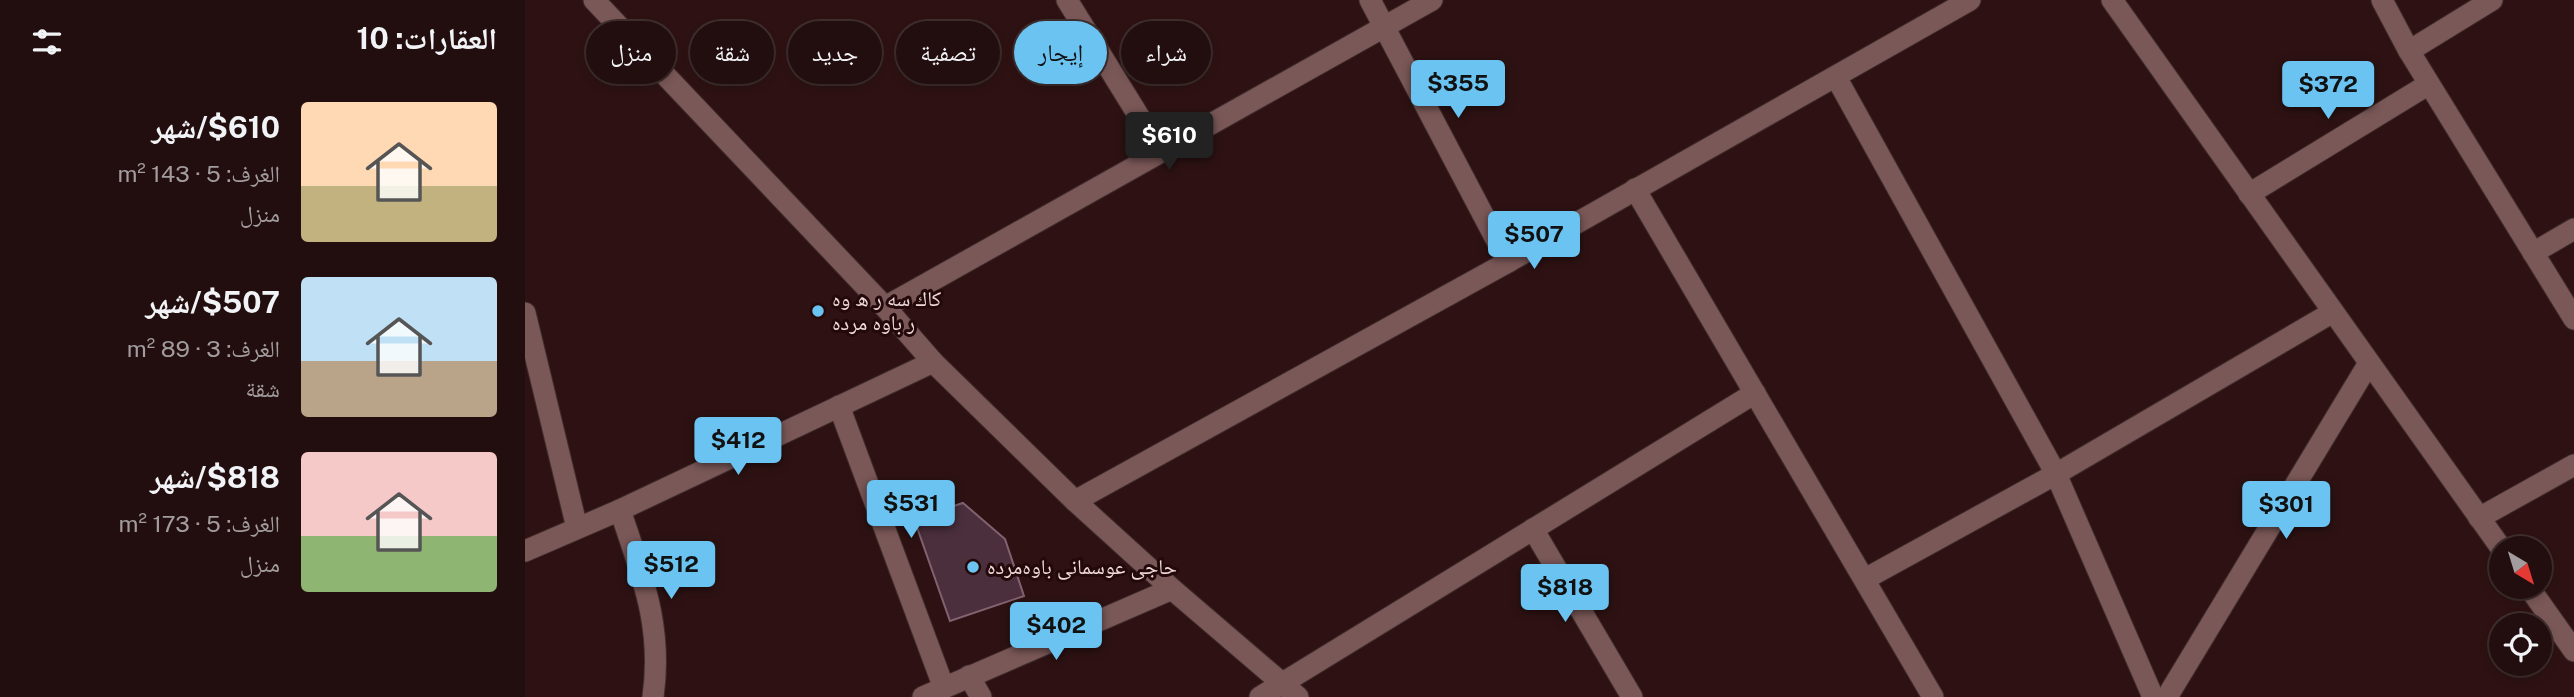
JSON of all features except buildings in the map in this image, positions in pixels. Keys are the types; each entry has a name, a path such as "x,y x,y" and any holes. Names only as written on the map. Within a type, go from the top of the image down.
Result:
{"street":[{"path":"594,0 885,307 933,362 1075,501 1298,697"},
{"path":"1067,0 1161,152"},
{"path":"1370,0 1507,262"},
{"path":"885,307 1432,0"},
{"path":"1075,501 1507,262 1970,0"},
{"path":"2112,0 2492,536"},
{"path":"2382,0 2409,51 2574,319"},
{"path":"2409,51 2491,0"},
{"path":"1836,77 2056,474 2153,697"},
{"path":"2249,194 2429,84"},
{"path":"1635,189 1933,697"},
{"path":"2533,253 2574,229"},
{"path":"1865,579 2056,474 2333,312"},
{"path":"525,313 577,527"},
{"path":"525,551 620,510 933,362"},
{"path":"2167,697 2369,363"},
{"path":"1260,697 1755,393"},
{"path":"839,406 944,688"},
{"path":"2479,518 2574,465"},
{"path":"620,510 653,617 656,656 653,697"},
{"path":"1533,529 1632,697"},
{"path":"923,697 1172,589"},
{"path":"2537,599 2574,651"},
{"path":"969,676 981,697"}],"place":[{"name":"كاك سه ر ه وه ر باوه مرده","path":"818,311"},
{"name":"حاجی عوسمانی باوەمردە","path":"973,567"}]}
